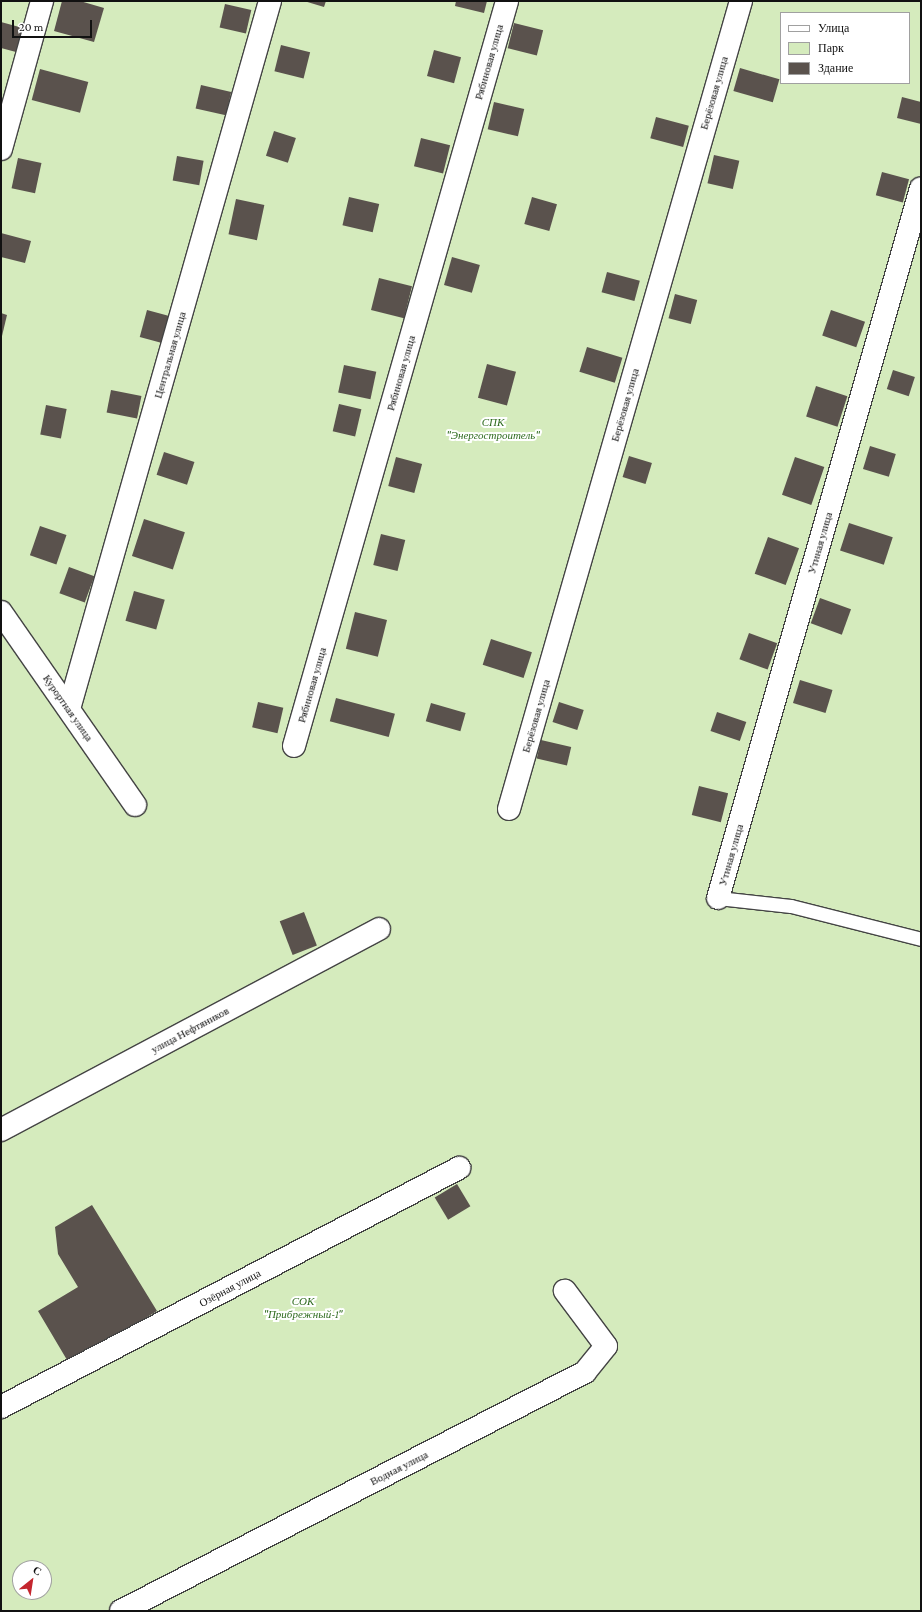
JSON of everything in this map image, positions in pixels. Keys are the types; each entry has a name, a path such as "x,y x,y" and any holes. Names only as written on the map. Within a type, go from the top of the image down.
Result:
{"street":[{"path":"1,149 42,1"},
{"name":"Центральная улица","path":"69,709 270,1"},
{"name":"Рябиновая улица","path":"294,746 507,1"},
{"name":"Берёзовая улица","path":"509,809 741,1"},
{"name":"Утиная улица","path":"718,898 921,188"},
{"name":"Курортная улица","path":"1,612 135,805"},
{"name":"улица Нефтяников","path":"1,1130 379,930"},
{"name":"Озёрная улица","path":"1,1407 459,1168"},
{"name":"Водная улица","path":"121,1611 585,1372 606,1346 565,1291"}],"lane":[{"path":"718,898 791,906 921,939"}],"green space":[{"name":"СПК \"Энергостроитель\"","path":"1,1 921,1 921,1611 1,1611"}],"building":[{"path":"62,1 80,1 104,8 94,42 54,31"},
{"path":"304,1 326,1 324,7"},
{"path":"456,1 487,1 484,13 455,6"},
{"path":"225,4 251,10 246,33 220,27"},
{"path":"1,22 23,28 16,52 1,48"},
{"path":"514,23 543,30 537,55 508,48"},
{"path":"281,45 310,52 304,78 274,71"},
{"path":"434,50 461,57 454,83 427,76"},
{"path":"740,68 779,79 773,102 733,91"},
{"path":"40,69 88,82 80,113 32,100"},
{"path":"201,85 231,92 226,115 196,108"},
{"path":"902,97 921,102 921,124 897,118"},
{"path":"494,102 524,109 518,136 488,129"},
{"path":"656,117 689,126 683,147 650,138"},
{"path":"274,131 296,138 288,163 266,156"},
{"path":"421,138 450,145 443,173 414,166"},
{"path":"714,155 739,161 733,189 707,183"},
{"path":"177,156 204,161 199,185 173,181"},
{"path":"18,158 41,163 35,193 12,188"},
{"path":"882,172 909,179 903,202 876,195"},
{"path":"349,197 379,204 373,232 342,225"},
{"path":"532,197 557,204 549,231 524,224"},
{"path":"236,199 264,205 257,240 229,234"},
{"path":"1,233 31,241 25,263 1,257"},
{"path":"452,257 480,265 472,293 444,285"},
{"path":"607,272 640,281 634,301 602,292"},
{"path":"379,278 412,286 404,318 371,310"},
{"path":"675,294 697,300 691,324 669,318"},
{"path":"147,310 169,316 162,343 140,337"},
{"path":"831,310 865,322 856,347 822,336"},
{"path":"1,313 7,315 2,336 1,335"},
{"path":"587,347 622,358 615,383 579,372"},
{"path":"487,364 516,372 507,406 478,398"},
{"path":"344,365 376,372 370,399 338,392"},
{"path":"893,370 915,377 909,396 887,389"},
{"path":"816,386 847,396 837,427 806,416"},
{"path":"111,390 141,396 137,418 107,413"},
{"path":"339,404 361,409 355,436 333,431"},
{"path":"46,405 67,409 61,438 40,434"},
{"path":"870,446 896,454 889,477 863,469"},
{"path":"164,452 194,462 187,485 157,475"},
{"path":"629,456 652,463 646,484 623,477"},
{"path":"396,457 422,464 414,493 388,486"},
{"path":"795,457 824,467 811,505 782,495"},
{"path":"144,519 185,532 173,569 132,556"},
{"path":"849,523 893,537 884,565 840,551"},
{"path":"40,526 66,535 56,564 30,555"},
{"path":"381,534 405,540 398,571 373,565"},
{"path":"768,537 799,548 786,585 755,574"},
{"path":"69,567 94,576 85,603 59,593"},
{"path":"134,591 165,600 156,630 125,621"},
{"path":"820,598 851,609 842,635 811,623"},
{"path":"355,612 387,620 378,657 346,649"},
{"path":"749,633 777,643 768,670 739,659"},
{"path":"491,639 532,652 524,678 483,665"},
{"path":"800,680 833,690 825,713 793,703"},
{"path":"336,698 395,714 389,737 330,721"},
{"path":"258,702 283,708 277,733 252,727"},
{"path":"559,702 584,710 577,730 553,722"},
{"path":"431,703 466,713 460,731 426,721"},
{"path":"717,712 746,722 740,741 710,731"},
{"path":"541,740 571,747 567,765 537,759"},
{"path":"699,786 728,793 721,822 692,815"},
{"path":"304,912 317,946 293,955 280,921"},
{"path":"457,1184 470,1206 448,1220 435,1197"},
{"path":"92,1205 157,1311 70,1365 38,1311 78,1287 58,1254 55,1227"}],"park label":[{"name":"СОК \"Прибрежный-1\"","path":"303,1308"}]}
